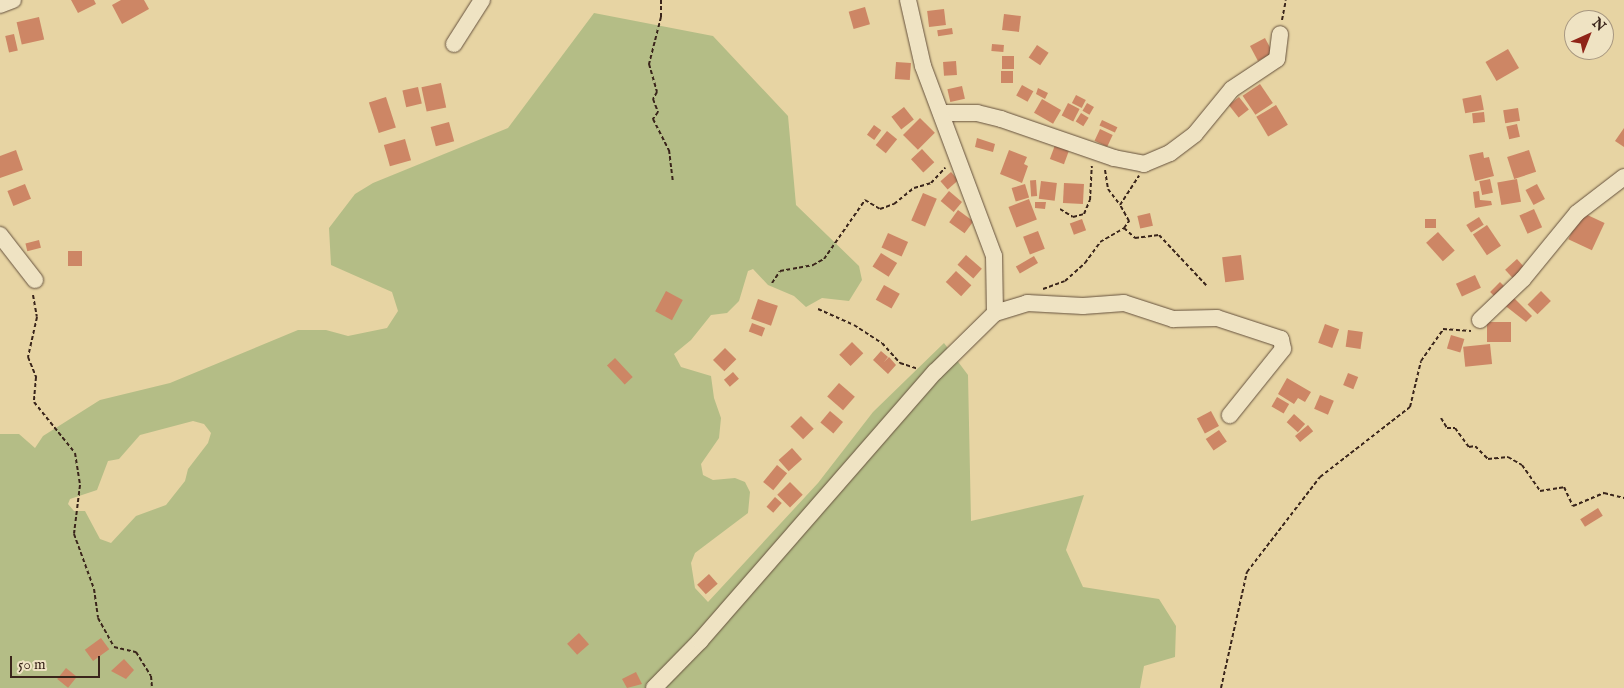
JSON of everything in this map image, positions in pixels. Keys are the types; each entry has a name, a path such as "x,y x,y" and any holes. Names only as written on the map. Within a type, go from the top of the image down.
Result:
{"street":[{"path":"0,5 13,0"},
{"path":"454,44 482,0"},
{"path":"908,0 923,66 958,153 994,256 995,313"},
{"path":"941,113 977,113 1001,119 1095,152 1144,164 1170,153 1195,134 1232,89 1276,59 1280,34"},
{"path":"1480,320 1523,279 1577,213 1624,177"},
{"path":"0,235 35,280"},
{"path":"654,688 706,634 935,372 995,313 1027,304 1083,306 1124,303 1173,319 1218,318 1280,339 1283,349 1230,415"}],"path":[{"path":"662,0 661,16 649,64 657,92 653,99 658,112 653,119 668,150 673,182"},
{"path":"1280,34 1286,0"},
{"path":"1038,290 1066,281 1085,263 1100,242 1124,228 1129,221 1120,205 1108,190 1106,173 1095,152"},
{"path":"1060,209 1073,217 1084,214 1090,200 1090,175 1095,152"},
{"path":"772,283 780,271 813,266 824,259 865,200 880,209 894,204 914,188 931,182 958,153"},
{"path":"1120,205 1144,164"},
{"path":"1124,228 1135,238 1159,234 1206,285"},
{"path":"35,280 32,296 36,316 28,357 36,377 34,402 74,453 80,485 74,534 94,589 104,632 114,647 136,652 151,676 152,688"},
{"path":"818,310 871,335 900,363 935,372"},
{"path":"1222,688 1247,572 1320,477 1410,407 1421,361 1443,329 1475,332 1480,320"},
{"path":"1441,418 1447,428 1455,428 1469,447 1474,446 1488,459 1508,457 1522,465 1540,491 1564,487 1573,506 1604,493 1624,498"}],"green space":[{"path":"594,13 713,36 788,116 796,205 859,266 862,280 849,301 822,298 806,307 794,296 768,285 753,269 748,271 739,301 727,313 711,315 691,340 674,354 681,367 711,376 714,398 721,418 719,438 701,464 703,475 713,480 735,478 745,482 750,492 748,513 695,553 691,563 695,588 708,602 818,483 873,412 944,343 968,375 971,521 1084,495 1066,550 1083,587 1159,599 1176,626 1175,657 1144,666 1140,688 0,688 0,434 19,434 35,448 43,436 100,400 170,383 298,330 326,330 348,336 387,328 398,311 392,292 331,265 329,228 355,194 373,183 508,128","holes":["193,421 204,424 211,433 208,443 188,469 185,481 166,505 136,516 111,543 100,539 85,511 74,511 68,504 70,499 97,490 108,461 119,459 140,435"]}],"building":[{"path":"71,0 94,0 96,4 78,13"},
{"path":"121,0 144,0 149,9 122,24 112,5"},
{"path":"865,7 870,24 854,29 849,12"},
{"path":"944,9 946,25 929,27 927,11"},
{"path":"1004,14 1021,16 1019,32 1002,30"},
{"path":"39,17 44,39 22,45 17,22"},
{"path":"952,28 953,34 938,36 937,30"},
{"path":"14,34 18,51 9,53 5,36"},
{"path":"1265,38 1273,53 1258,61 1250,46"},
{"path":"992,44 1004,45 1003,52 991,51"},
{"path":"1037,45 1049,53 1040,65 1029,57"},
{"path":"1508,49 1519,68 1496,81 1485,62"},
{"path":"1002,56 1014,56 1014,69 1002,69"},
{"path":"956,61 957,75 944,76 943,62"},
{"path":"896,62 911,63 910,80 895,79"},
{"path":"1001,71 1013,71 1013,83 1001,83"},
{"path":"441,83 446,107 427,112 421,87"},
{"path":"1260,84 1273,103 1255,115 1243,96"},
{"path":"1022,85 1033,91 1028,102 1016,95"},
{"path":"962,86 965,99 950,102 947,89"},
{"path":"418,87 422,104 406,107 402,91"},
{"path":"1038,88 1048,93 1045,99 1036,94"},
{"path":"1076,95 1086,100 1082,108 1072,103"},
{"path":"1481,95 1484,110 1465,113 1462,99"},
{"path":"386,97 396,127 379,133 369,103"},
{"path":"1239,97 1249,110 1239,118 1229,105"},
{"path":"1042,99 1061,110 1053,124 1034,113"},
{"path":"1068,103 1080,109 1073,121 1062,115"},
{"path":"1087,103 1094,107 1089,115 1082,111"},
{"path":"1276,105 1288,125 1268,137 1256,117"},
{"path":"904,107 914,120 901,129 891,117"},
{"path":"1518,108 1520,121 1505,123 1503,110"},
{"path":"1484,112 1485,122 1473,123 1472,113"},
{"path":"1081,113 1089,118 1083,126 1076,121"},
{"path":"920,118 935,133 918,150 903,135"},
{"path":"1102,120 1117,127 1115,133 1099,125"},
{"path":"449,122 454,141 436,146 431,127"},
{"path":"1517,124 1520,137 1509,139 1506,126"},
{"path":"874,125 881,130 874,140 867,135"},
{"path":"1624,128 1624,147 1615,141"},
{"path":"1100,129 1113,135 1107,147 1095,141"},
{"path":"887,131 897,139 886,153 876,145"},
{"path":"977,138 995,144 993,152 975,147"},
{"path":"405,139 411,160 390,166 384,145"},
{"path":"1055,145 1069,150 1064,164 1050,159"},
{"path":"922,149 934,162 923,172 911,159"},
{"path":"16,150 23,170 0,178 0,156"},
{"path":"1009,150 1027,157 1024,164 1028,166 1022,183 1000,174"},
{"path":"1529,150 1536,172 1514,179 1507,157"},
{"path":"1483,152 1484,158 1489,157 1494,176 1475,181 1469,155"},
{"path":"951,172 958,180 948,189 940,181"},
{"path":"1490,179 1493,193 1482,195 1479,181"},
{"path":"1517,179 1521,202 1501,205 1497,182"},
{"path":"1030,180 1036,180 1037,196 1031,196"},
{"path":"1041,181 1057,183 1055,201 1039,199"},
{"path":"1064,183 1084,184 1083,204 1063,203"},
{"path":"25,184 31,199 13,206 7,191"},
{"path":"1025,184 1029,197 1016,201 1012,188"},
{"path":"1537,184 1545,199 1534,205 1526,190"},
{"path":"949,191 962,202 954,212 941,201"},
{"path":"1479,191 1480,200 1491,201 1492,205 1475,208 1473,192"},
{"path":"923,193 937,199 925,226 911,221"},
{"path":"1029,199 1037,220 1016,227 1008,207"},
{"path":"1035,202 1046,202 1045,209 1035,208"},
{"path":"1534,209 1542,227 1528,234 1519,216"},
{"path":"958,210 973,221 965,233 949,222"},
{"path":"1581,212 1605,223 1592,250 1568,239"},
{"path":"1150,213 1153,226 1140,229 1137,216"},
{"path":"1479,217 1484,225 1471,233 1466,225"},
{"path":"1082,219 1086,230 1074,235 1070,223"},
{"path":"1425,219 1436,219 1436,228 1425,228"},
{"path":"1487,225 1501,246 1487,255 1473,235"},
{"path":"1038,231 1045,249 1030,254 1023,237"},
{"path":"1438,232 1455,251 1443,261 1426,243"},
{"path":"888,233 908,242 902,257 881,248"},
{"path":"39,240 41,248 27,251 25,243"},
{"path":"68,251 82,251 82,266 68,266"},
{"path":"881,253 897,263 889,277 873,267"},
{"path":"966,255 982,269 973,279 957,265"},
{"path":"1241,255 1244,280 1225,282 1222,257"},
{"path":"1034,256 1038,263 1020,273 1016,266"},
{"path":"1517,259 1525,268 1513,279 1505,270"},
{"path":"956,271 971,285 961,296 946,282"},
{"path":"1475,275 1481,288 1462,297 1456,284"},
{"path":"1500,282 1508,290 1498,300 1490,292"},
{"path":"884,285 900,294 892,309 876,300"},
{"path":"666,291 683,300 672,320 655,311"},
{"path":"1541,291 1551,301 1537,314 1528,304"},
{"path":"1511,295 1532,316 1526,322 1503,304"},
{"path":"758,299 778,306 771,326 751,319"},
{"path":"1487,322 1511,322 1511,342 1487,342"},
{"path":"752,323 765,328 762,336 749,331"},
{"path":"1325,324 1339,329 1332,348 1318,343"},
{"path":"1348,330 1363,332 1360,349 1346,347"},
{"path":"1451,335 1464,339 1460,352 1447,348"},
{"path":"852,342 863,353 851,366 839,355"},
{"path":"1490,344 1492,364 1465,367 1463,347"},
{"path":"725,348 736,359 724,371 713,360"},
{"path":"881,351 888,357 884,362 889,357 896,365 888,374 873,360"},
{"path":"615,358 633,377 625,385 607,366"},
{"path":"733,372 739,379 730,387 724,380"},
{"path":"1348,373 1358,377 1353,389 1343,385"},
{"path":"1287,378 1311,392 1305,402 1298,398 1294,404 1278,394"},
{"path":"839,383 855,397 843,410 827,397"},
{"path":"1320,395 1334,401 1328,415 1314,409"},
{"path":"1277,397 1289,404 1284,414 1272,407"},
{"path":"830,411 843,422 833,433 820,422"},
{"path":"1211,411 1219,426 1205,434 1197,419"},
{"path":"1294,414 1305,424 1298,432 1287,422"},
{"path":"801,416 814,429 803,439 790,427"},
{"path":"1308,425 1313,431 1300,442 1295,436"},
{"path":"1219,430 1227,442 1214,451 1206,439"},
{"path":"792,448 802,459 789,471 779,460"},
{"path":"777,465 787,473 773,490 763,482"},
{"path":"790,482 803,495 790,507 777,495"},
{"path":"775,497 782,503 773,513 766,507"},
{"path":"1598,508 1603,516 1585,527 1580,519"},
{"path":"709,574 718,584 706,594 697,585"},
{"path":"579,633 589,644 577,655 567,644"},
{"path":"101,638 109,649 93,661 85,650"},
{"path":"124,659 134,670 126,679 111,671"},
{"path":"66,668 77,677 68,688 57,679"},
{"path":"636,672 642,684 627,688 622,679"}]}
